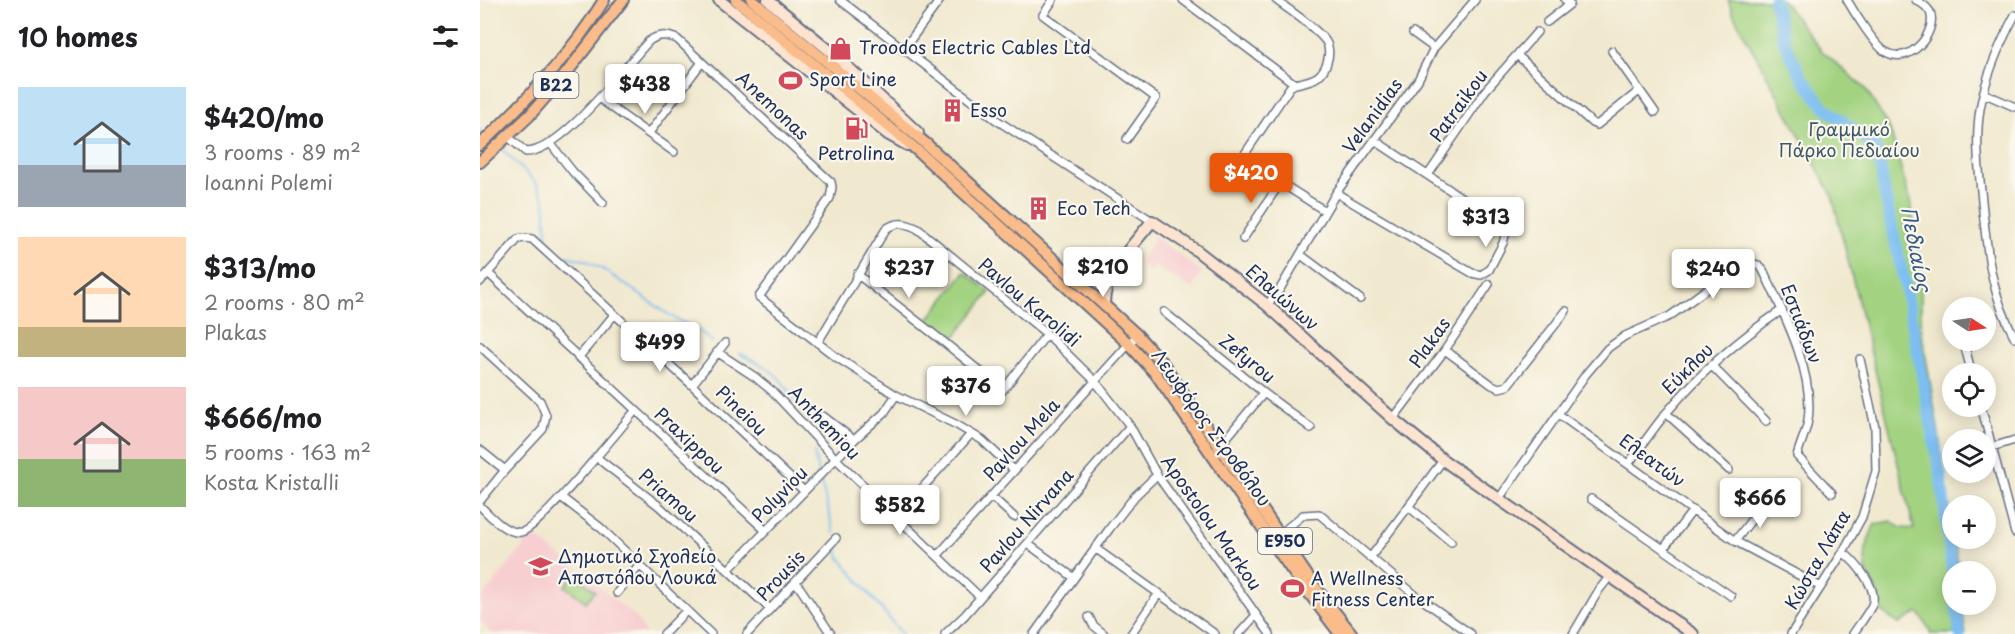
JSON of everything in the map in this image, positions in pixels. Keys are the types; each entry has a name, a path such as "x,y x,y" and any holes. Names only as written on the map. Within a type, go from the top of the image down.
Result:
{"main road":[{"name":"B22","path":"480,145 518,109 554,69 592,20 604,0"},
{"name":"B22","path":"480,162 529,116 565,75 623,0"},
{"name":"E950","path":"719,0 889,135 921,147"},
{"name":"Λεωφόρος Στροβόλου","path":"736,0 921,147 1133,340 1164,365 1316,586 1352,634"},
{"name":"Λεωφόρος Στροβόλου","path":"752,0 1104,304 1133,340 1291,569 1340,634"},
{"name":"E950","path":"768,0 836,56 913,126 921,147"},
{"path":"1084,286 1100,284 1111,275 1152,221"},
{"name":"Ελαιώνων","path":"1152,221 1235,279 1267,305 1443,460 1693,634"},
{"path":"1104,304 1104,292 1111,275"}],"street":[{"name":"Ελαιώνων","path":"840,0 995,118 1152,221"},
{"path":"903,50 940,0"},
{"path":"1053,0 1043,15 1156,98 1127,139"},
{"path":"1183,0 1295,84"},
{"path":"1276,0 1324,39 1329,48 1329,55 1323,71 1311,80 1290,87 1242,158 1325,211"},
{"name":"Velanidias","path":"1267,305 1301,255 1336,193 1418,80 1434,48 1475,0"},
{"path":"1547,22 1570,4 1565,0"},
{"path":"1847,0 1880,47 1888,54 1901,56 1916,49 1931,22 1929,10 1916,0"},
{"path":"2015,15 1998,48 1983,93 1978,148 1989,265 1998,301 2015,338"},
{"name":"Patraikou","path":"1428,175 1485,91 1537,32"},
{"path":"1413,33 1434,48"},
{"name":"Anemonas","path":"600,99 640,50 659,35 669,36 677,39 831,182 832,193 818,216 759,297 818,342"},
{"path":"1612,51 1655,112"},
{"path":"1516,55 1597,125 1639,91"},
{"path":"649,133 702,62"},
{"path":"1983,93 2015,107"},
{"path":"507,136 526,152 532,152 550,143 600,99 674,152"},
{"path":"1336,193 1472,273 1481,275 1489,270 1505,237 1503,225 1374,140"},
{"path":"550,143 573,172 603,203"},
{"path":"1243,239 1280,183"},
{"name":"Pavlou Karolidi","path":"857,274 886,229 893,224 906,224 918,229 1047,334 1095,381 1130,426"},
{"name":"Pineiou","path":"488,273 520,238 528,238 536,242 804,491"},
{"path":"1301,255 1360,299"},
{"name":"Εστιάδων","path":"1498,500 1597,359 1615,342 1670,316 1741,264 1752,263 1760,266 1782,310 1801,357 1809,409 1807,427 1797,456 1832,493"},
{"path":"480,282 488,273"},
{"name":"Praxippou","path":"488,273 766,531"},
{"path":"1014,470 991,447 896,394 836,357 818,342 857,274 1003,390 1047,334"},
{"name":"Plakas","path":"1394,419 1445,350 1489,284"},
{"name":"Εύκλου","path":"1629,463 1666,413 1711,365 1742,338 1782,310"},
{"path":"1445,350 1492,385 1500,388 1507,386 1566,311"},
{"name":"Zefyrou","path":"1164,312 1311,428"},
{"path":"578,358 614,315"},
{"name":"Pavlou Mela","path":"938,555 1133,340"},
{"path":"692,385 725,344"},
{"path":"480,346 540,401 546,410 543,429 480,501"},
{"name":"Anthemiou","path":"717,352 772,391 836,459 980,597"},
{"name":"Κώστα Λάπα","path":"1791,634 1843,552 1862,517 1876,471 1875,427 1860,359"},
{"path":"1711,365 1766,421"},
{"path":"1212,454 1264,393"},
{"name":"Polyviou","path":"728,570 854,440 884,413 896,394"},
{"path":"480,506 506,529 525,532 561,497 635,411"},
{"path":"1666,413 1729,470"},
{"name":"Ελεατών","path":"1558,414 1735,541 1821,587"},
{"path":"823,416 854,440"},
{"name":"Apostolou Markou","path":"1130,426 1157,475 1270,634"},
{"name":"Pavlou Nirvana","path":"945,634 965,615 1130,426"},
{"path":"897,516 971,434"},
{"path":"1996,446 2015,440"},
{"path":"480,450 505,470"},
{"name":"Priamou","path":"596,457 659,506 770,609"},
{"path":"1370,558 1443,460"},
{"path":"1996,462 2015,533"},
{"path":"1034,634 1135,496 1157,475"},
{"path":"992,496 1014,517"},
{"path":"561,497 601,528 711,634"},
{"path":"1591,499 1731,596"},
{"path":"1735,541 1766,501"},
{"path":"1409,507 1451,542"},
{"path":"1664,548 1693,510"},
{"path":"1280,534 1303,515 1319,514 1414,594 1471,634"},
{"name":"Prousis","path":"747,634 837,538"},
{"path":"1028,544 1073,578"},
{"path":"1095,548 1215,634"},
{"path":"1843,552 1859,567 1870,587 1873,599 1871,607 1853,634"},
{"path":"616,593 639,566"},
{"path":"1574,634 1599,590 1610,576"},
{"path":"796,582 831,634"},
{"path":"1131,634 1159,593"},
{"path":"664,634 686,611"},
{"path":"1239,634 1256,615"},
{"path":"1089,617 1093,625 1104,634"}],"shaded area":[{"path":"1155,237 1202,272 1192,289 1155,266 1150,272 1139,263"},
{"name":"Δημοτικό Σχολείο Αποστόλου Λουκά","path":"533,534 636,617 646,634 492,634 480,620 480,600"}],"green space":[{"name":"Γραμμικό Πάρκο Πεδιαίου","path":"1728,0 1782,0 1821,50 1865,88 1890,129 1910,201 1921,269 1921,328 1942,455 1942,483 1946,483 1948,495 1942,495 1942,549 1956,549 1958,561 1942,561 1942,615 1963,615 1966,634 1930,634 1930,630 1918,612 1899,624 1878,609 1878,594 1868,574 1865,561 1866,548 1872,530 1875,524 1891,521 1901,528 1914,529 1832,195 1733,14"},
{"path":"965,272 990,292 951,342 926,322"},
{"path":"574,574 595,591 586,602 565,586"}],"waterway":[{"name":"Πεδιαίος","path":"1774,0 1784,41 1801,76 1825,108 1875,148 1906,290 1941,477 1951,561"},
{"path":"502,149 536,183 545,201 547,240 560,255 585,260 606,271 672,317 701,332 712,342"},
{"path":"739,353 777,376 799,403"},
{"path":"814,452 818,472"},
{"path":"821,481 834,533"},
{"path":"837,545 840,558 902,634"},
{"name":"Πεδιαίος","path":"1957,615 1960,634"}],"place":[{"name":"Troodos Electric Cables Ltd","path":"841,48"},
{"name":"Sport Line","path":"791,80"},
{"name":"Esso","path":"952,111"},
{"name":"Petrolina","path":"856,128"},
{"name":"Eco Tech","path":"1039,209"},
{"name":"Δημοτικό Σχολείο Αποστόλου Λουκά","path":"540,567"},
{"name":"A Wellness Fitness Center","path":"1293,589"}]}
